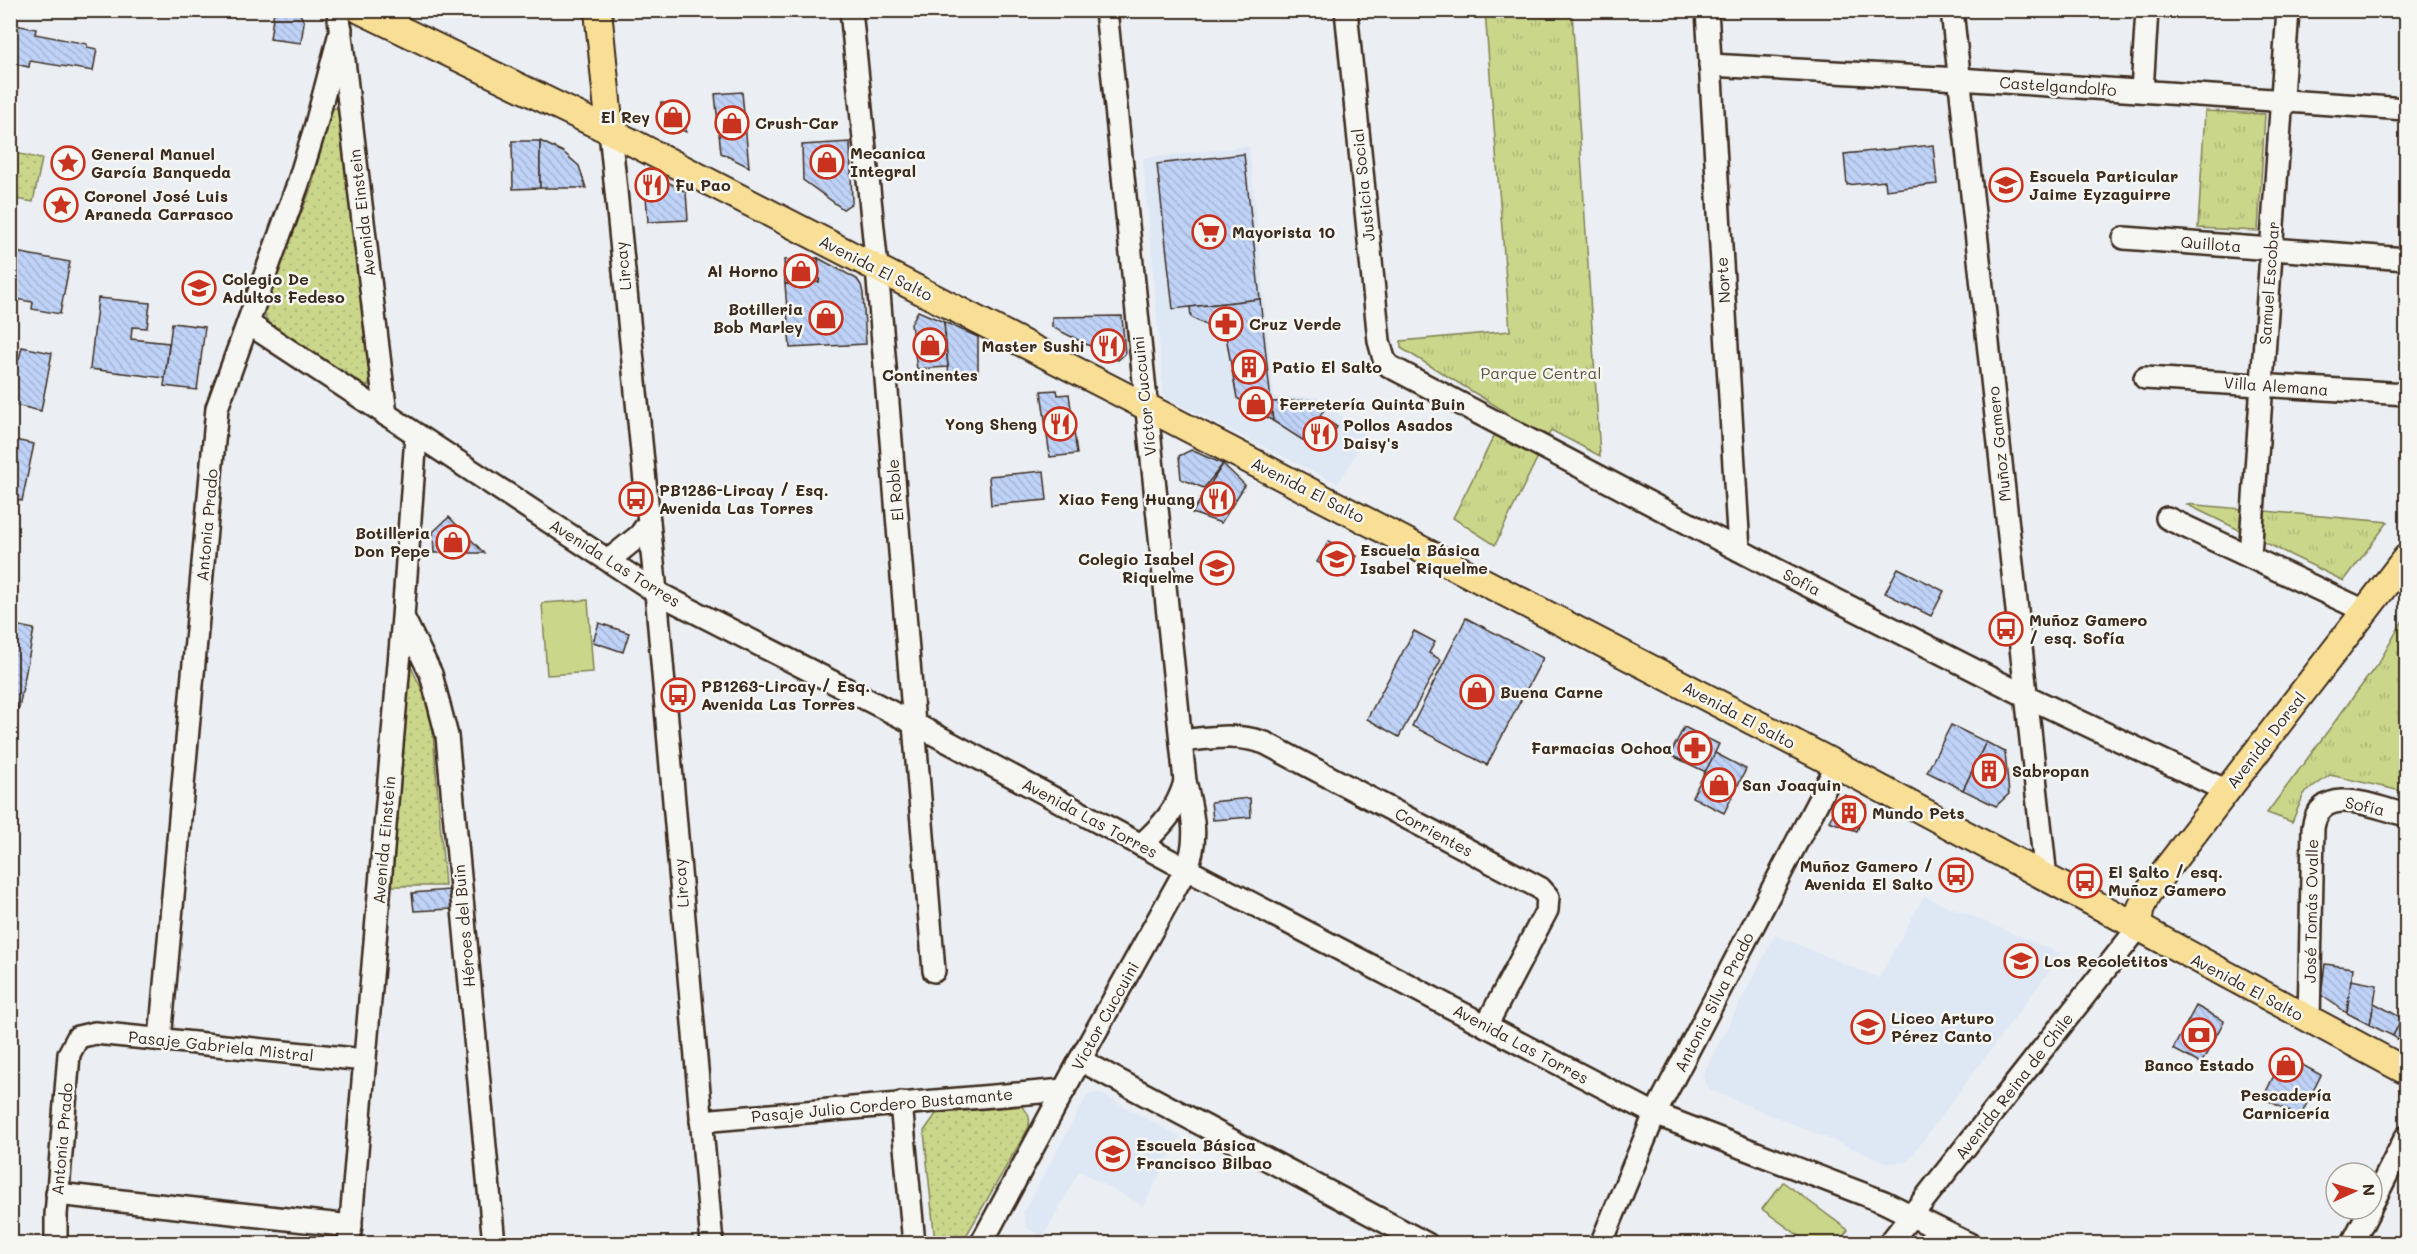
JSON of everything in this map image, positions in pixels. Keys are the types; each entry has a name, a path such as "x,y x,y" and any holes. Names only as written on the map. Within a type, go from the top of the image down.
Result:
{"main road":[{"name":"Avenida El Salto","path":"360,10 610,131 1145,406 1837,765 2406,1071"},
{"name":"Lircay","path":"598,10 610,131"},
{"name":"Avenida Dorsal","path":"2138,928 2140,910 2147,894 2406,558"}],"street":[{"name":"El Roble","path":"851,10 877,268 934,971"},
{"name":"Víctor Cuccuini","path":"987,1242 1080,1060 1186,869 1192,857 1195,831 1185,781 1106,10"},
{"name":"Justicia Social","path":"1346,10 1379,341 1384,360"},
{"name":"Norte","path":"1707,10 1739,550"},
{"name":"Muñoz Gamero","path":"1952,10 2046,878"},
{"path":"2142,91 2147,10"},
{"name":"Samuel Escobar","path":"2250,556 2288,10"},
{"name":"Antonia Prado","path":"160,1040 217,408 249,324 315,128 340,20"},
{"name":"Avenida Einstein","path":"340,20 386,416"},
{"name":"Castelgandolfo","path":"1710,65 2406,109"},
{"name":"Lircay","path":"610,131 656,592 712,1244"},
{"name":"Quillota","path":"2124,238 2406,258"},
{"name":"Avenida Las Torres","path":"249,324 656,592 914,723 1186,869 1655,1114 1855,1191 1912,1215 1969,1244"},
{"name":"Sofía","path":"1384,360 1396,372 1739,550 2026,696 2227,791"},
{"name":"Villa Alemana","path":"2145,378 2406,394"},
{"name":"Avenida Einstein","path":"350,1235 403,617 416,435"},
{"path":"2167,518 2365,611"},
{"path":"609,560 640,535 649,522"},
{"name":"Héroes del Buin","path":"403,617 431,674 447,736 494,1244"},
{"name":"Corrientes","path":"1181,741 1228,736 1248,737 1265,743 1540,888 1548,897 1546,910 1486,1026"},
{"name":"Antonia Silva Prado","path":"1600,1244 1655,1114 1837,765"},
{"name":"Víctor Cuccuini","path":"1141,845 1172,815 1185,781"},
{"name":"Sofía","path":"2324,806 2337,800 2348,801 2406,815"},
{"name":"José Tomás Ovalle","path":"2309,1020 2313,828 2318,812 2324,806"},
{"name":"Avenida Reina de Chile","path":"1889,1244 2138,928"},
{"name":"Pasaje Gabriela Mistral","path":"78,1037 95,1033 365,1060"},
{"name":"Antonia Prado","path":"56,1244 57,1194 69,1054 78,1037"},
{"path":"1080,1060 1427,1244"},
{"name":"Pasaje Julio Cordero Bustamante","path":"701,1121 1064,1090"},
{"path":"901,1103 914,1244"},
{"path":"2384,1180 2406,1137"},
{"path":"57,1194 350,1235"},
{"path":"2352,1244 2364,1221"}],"shaded area":[{"path":"1249,146 1274,397 1317,397 1367,435 1338,484 1164,397 1143,158"},
{"name":"Liceo Arturo Pérez Canto","path":"1924,896 2062,954 1907,1162 1888,1163 1710,1090 1702,1076 1775,935 1879,978"},
{"name":"Escuela Básica Francisco Bilbao","path":"1100,1093 1180,1137 1143,1206 1079,1171 1043,1237 1026,1227 1023,1213 1088,1094"}],"green space":[{"name":"Parque Central","path":"1485,11 1572,11 1600,456 1551,430 1495,545 1453,518 1506,412 1401,348 1401,341 1510,331"},
{"path":"338,107 343,112 370,379 369,385 363,388 271,325 265,317 265,304 312,186 330,110"},
{"path":"2205,111 2265,114 2258,231 2198,228"},
{"path":"11,152 42,159 33,202 11,198"},
{"path":"2186,504 2388,522 2344,581"},
{"path":"588,600 593,672 547,675 542,603"},
{"path":"2406,615 2406,792 2330,775 2304,794 2292,822 2267,813 2379,662"},
{"path":"409,663 431,708 445,886 392,886"},
{"path":"1016,1104 1027,1112 1029,1127 962,1243 935,1243 924,1131 936,1114"},
{"path":"1783,1182 1848,1230 1838,1243 1809,1243 1762,1209"}],"building":[{"path":"274,10 298,10 304,22 301,43 270,39"},
{"path":"10,24 36,29 35,34 87,44 87,47 97,49 93,71 30,61 29,67 10,63"},
{"name":"Crush-Car","path":"742,92 749,167 721,153 715,94"},
{"name":"El Rey","path":"661,102 686,112 686,132 659,121"},
{"path":"512,141 540,141 540,188 513,189"},
{"path":"540,141 563,152 579,166 586,188 540,188"},
{"name":"Mecanica Integral","path":"850,142 852,203 843,209 803,180 802,145"},
{"path":"1933,145 1937,184 1886,190 1885,181 1847,185 1844,154"},
{"name":"Mayorista 10","path":"1244,154 1260,299 1173,309 1157,164"},
{"path":"655,175 686,192 688,220 648,222 645,182"},
{"path":"10,251 70,262 60,314 32,309 33,302 10,298"},
{"name":"Botilleria Bob Marley","path":"818,258 857,279 861,285 866,344 790,348 785,284 819,282"},
{"name":"Al Horno","path":"818,258 819,282 785,284 784,260"},
{"path":"98,298 150,303 147,328 132,327 131,339 169,343 165,378 90,369"},
{"name":"Patio El Salto","path":"1260,299 1273,421 1237,398 1226,336 1191,317 1190,307"},
{"name":"Continentes","path":"918,311 944,322 948,367 917,369 911,324"},
{"path":"1122,316 1125,354 1118,360 1052,327 1052,317"},
{"path":"944,322 978,337 978,374 949,376"},
{"path":"172,323 205,327 197,390 164,386"},
{"path":"22,347 52,353 41,411 10,404 10,357 19,359"},
{"name":"Yong Sheng","path":"1057,390 1058,395 1069,394 1077,454 1050,457 1041,391"},
{"path":"1312,400 1325,408 1304,441 1273,421 1271,402"},
{"name":"Pollos Asados Daisy's","path":"1320,416 1337,427 1321,452 1304,441"},
{"path":"10,439 34,444 22,501 10,498"},
{"path":"1191,450 1223,464 1204,488 1181,479 1179,456"},
{"name":"Xiao Feng Huang","path":"1223,464 1245,485 1221,523 1192,513"},
{"path":"1044,471 1047,500 991,505 989,476"},
{"name":"Botilleria Don Pepe","path":"449,517 484,553 434,553 433,532"},
{"name":"Escuela Básica Isabel Riquelme","path":"1329,541 1357,556 1345,577 1317,562"},
{"path":"1898,568 1944,591 1931,616 1885,593"},
{"name":"Buena Carne","path":"1466,618 1543,658 1487,765 1412,726"},
{"path":"599,623 629,633 623,652 593,642"},
{"path":"14,625 34,629 19,708 10,706 10,643"},
{"path":"1414,631 1435,642 1429,653 1441,660 1399,737 1367,719"},
{"path":"1951,725 1986,742 1963,790 1927,772"},
{"name":"Farmacias Ochoa","path":"1684,727 1719,744 1706,772 1670,755"},
{"name":"Sabropan","path":"1986,742 2005,752 2009,794 1996,806 1963,790"},
{"name":"San Joaquin","path":"1715,753 1746,769 1724,813 1692,797"},
{"name":"Mundo Pets","path":"1844,795 1867,805 1857,831 1829,821"},
{"path":"1250,798 1251,817 1213,820 1211,802"},
{"path":"449,890 451,909 414,911 412,893"},
{"path":"2325,964 2353,968 2347,1013 2321,995"},
{"path":"2351,980 2377,985 2370,1025 2347,1013"},
{"path":"2374,1003 2402,1018 2393,1036 2370,1025"},
{"name":"Banco Estado","path":"2196,1006 2224,1021 2201,1064 2173,1049"},
{"path":"2402,1018 2406,1020 2406,1045 2393,1036"},
{"path":"2284,1055 2321,1075 2300,1117 2263,1098"}],"place":[{"name":"El Rey","path":"673,117"},
{"name":"Crush-Car","path":"732,123"},
{"name":"Mecanica Integral","path":"827,162"},
{"name":"General Manuel García Banqueda","path":"68,163"},
{"name":"Fu Pao","path":"652,185"},
{"name":"Escuela Particular Jaime Eyzaguirre","path":"2006,185"},
{"name":"Coronel José Luis Araneda Carrasco","path":"61,205"},
{"name":"Mayorista 10","path":"1209,232"},
{"name":"Al Horno","path":"801,271"},
{"name":"Colegio De Adultos Fedeso","path":"199,288"},
{"name":"Botilleria Bob Marley","path":"826,318"},
{"name":"Cruz Verde","path":"1226,324"},
{"name":"Continentes","path":"930,345"},
{"name":"Master Sushi","path":"1108,346"},
{"name":"Patio El Salto","path":"1249,367"},
{"name":"Ferretería Quinta Buin","path":"1256,404"},
{"name":"Yong Sheng","path":"1060,424"},
{"name":"Pollos Asados Daisy's","path":"1320,434"},
{"name":"PB1286-Lircay / Esq. Avenida Las Torres","path":"636,499"},
{"name":"Xiao Feng Huang","path":"1218,499"},
{"name":"Botilleria Don Pepe","path":"453,542"},
{"name":"Escuela Básica Isabel Riquelme","path":"1337,559"},
{"name":"Colegio Isabel Riquelme","path":"1217,568"},
{"name":"Muñoz Gamero / esq. Sofía","path":"2006,629"},
{"name":"Buena Carne","path":"1477,692"},
{"name":"PB1263-Lircay / Esq. Avenida Las Torres","path":"678,695"},
{"name":"Farmacias Ochoa","path":"1695,748"},
{"name":"Sabropan","path":"1989,771"},
{"name":"San Joaquin","path":"1719,785"},
{"name":"Mundo Pets","path":"1849,813"},
{"name":"Muñoz Gamero / Avenida El Salto","path":"1956,875"},
{"name":"El Salto / esq. Muñoz Gamero","path":"2085,881"},
{"name":"Los Recoletitos","path":"2021,961"},
{"name":"Liceo Arturo Pérez Canto","path":"1868,1027"},
{"name":"Banco Estado","path":"2199,1035"},
{"name":"Pescadería Carnicería","path":"2286,1065"},
{"name":"Escuela Básica Francisco Bilbao","path":"1113,1154"}]}
